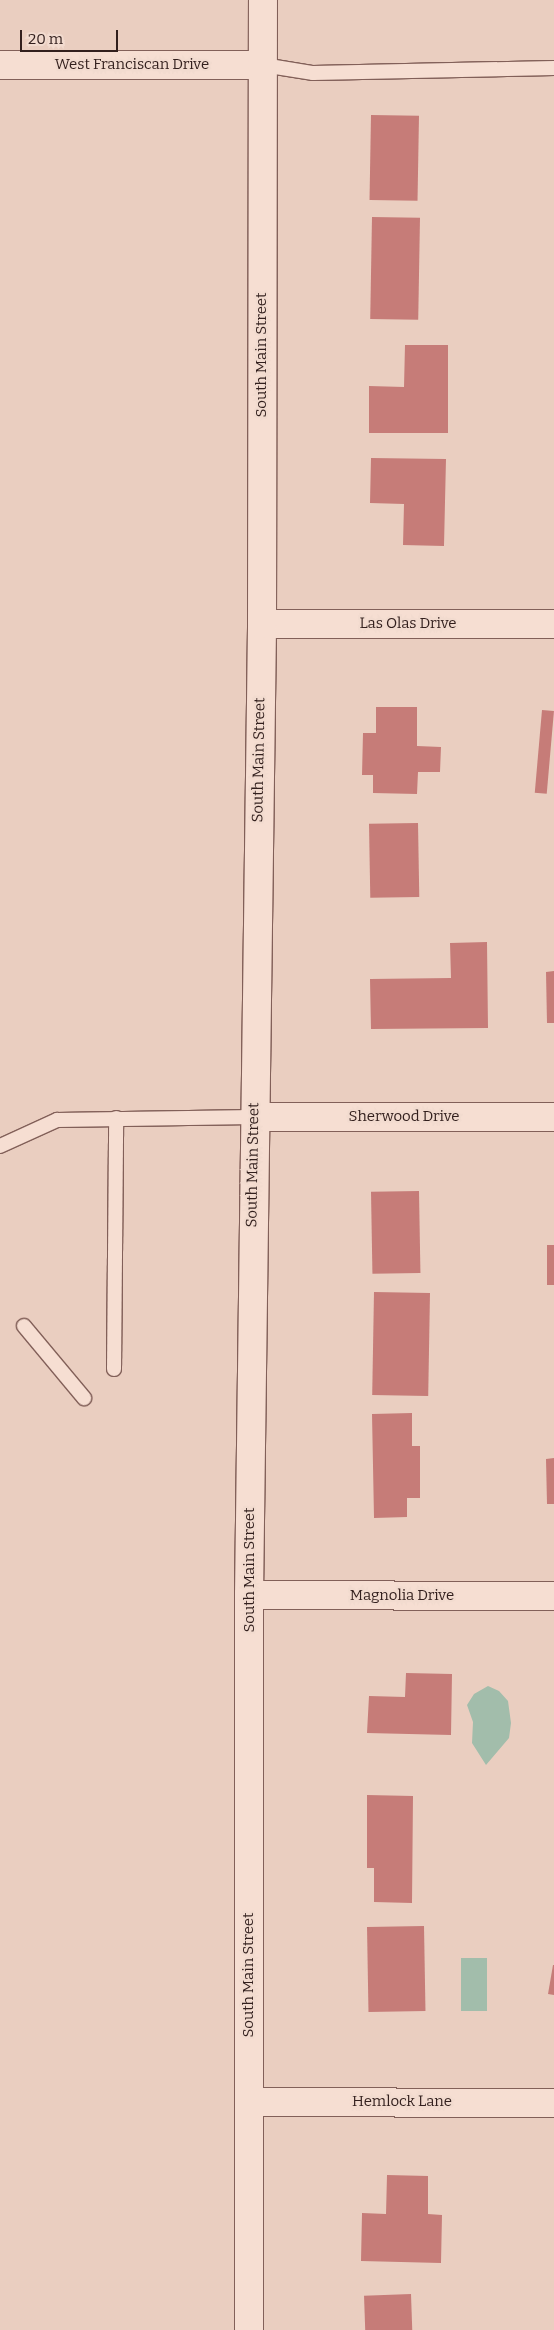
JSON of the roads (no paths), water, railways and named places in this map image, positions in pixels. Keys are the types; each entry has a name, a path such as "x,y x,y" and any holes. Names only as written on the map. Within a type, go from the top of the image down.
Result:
{"street":[{"name":"South Main Street","path":"249,2330 249,1595 262,624 263,0"},
{"name":"West Franciscan Drive","path":"0,65 263,64"},
{"name":"Las Olas Drive","path":"262,624 554,624"},
{"name":"Sherwood Drive","path":"254,1116 554,1116"},
{"name":"Magnolia Drive","path":"249,1595 554,1596"},
{"name":"Hemlock Lane","path":"249,2102 554,2103"}],"lane":[{"path":"263,64 313,73 554,68"},
{"path":"0,1146 57,1120 254,1116"},
{"path":"114,1369 116,1118"},
{"path":"24,1326 84,1398"}]}
